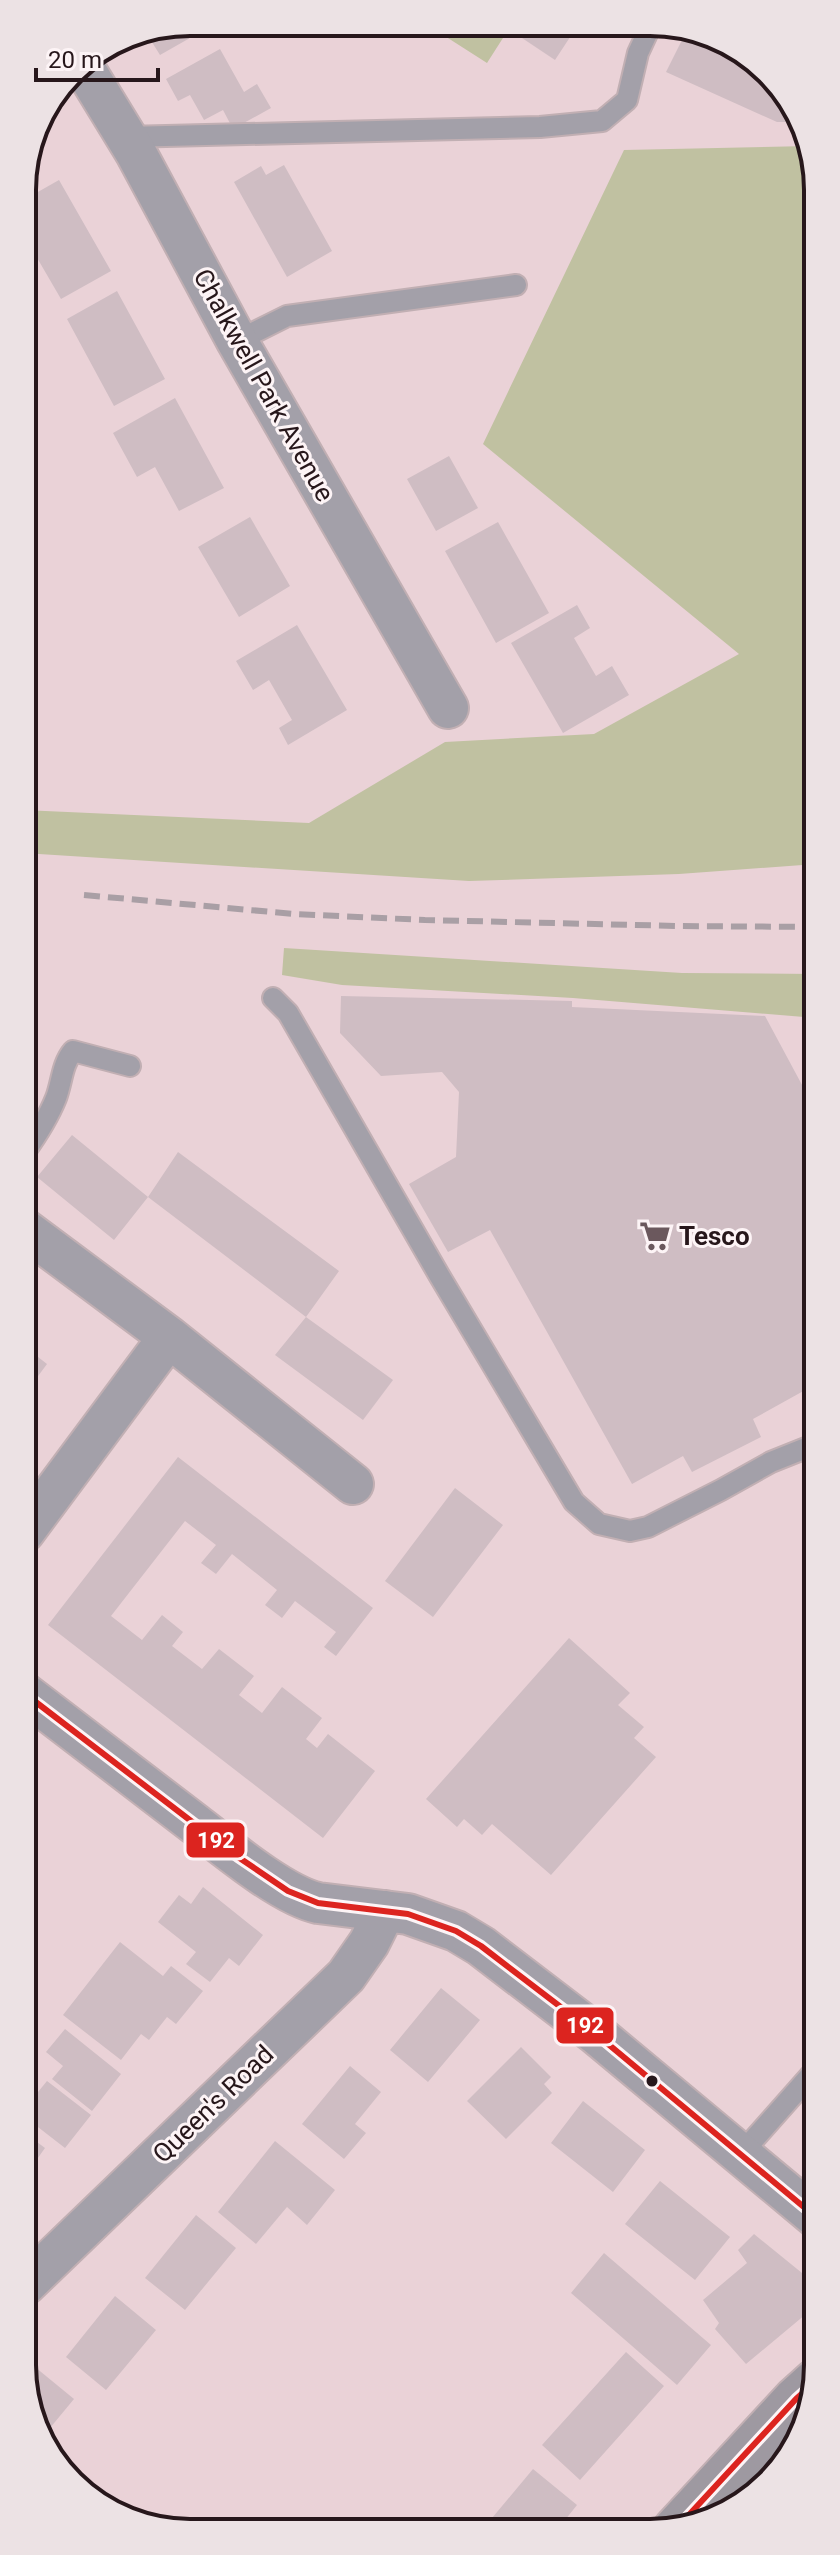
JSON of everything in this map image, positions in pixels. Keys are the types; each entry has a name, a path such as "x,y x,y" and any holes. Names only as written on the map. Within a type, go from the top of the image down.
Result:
{"main road":[{"path":"690,2513 801,2394"}],"street":[{"name":"Chalkwell Park Avenue","path":"88,74 448,708"},
{"path":"36,1238 169,1337 353,1484"},
{"path":"36,1516 169,1337"},
{"path":"36,1702 233,1854 292,1893 318,1903 408,1914 438,1923 481,1946 601,2038 804,2207"},
{"name":"Queen's Road","path":"36,2274 346,1976 369,1943 385,1911"}],"lane":[{"path":"126,137 540,127 602,121 627,100 638,53 646,36"},
{"path":"237,341 287,316 516,285"},
{"path":"273,998 288,1013 574,1502 599,1524 630,1531 648,1527 771,1462 804,1449"},
{"path":"36,1136 57,1096 67,1058 73,1051 130,1066"},
{"path":"740,2155 804,2083"}],"green space":[{"path":"445,36 504,36 487,63"},
{"path":"798,146 799,150 804,190 804,865 679,874 469,881 36,854 36,811 309,823 445,742 594,734 739,654 483,444 624,150"},
{"path":"284,948 682,973 804,974 804,1017 573,998 342,985 282,975"}],"building":[{"path":"193,36 160,55 151,41"},
{"path":"519,36 571,36 555,60"},
{"path":"682,39 709,48 744,68 759,81 788,122 777,122 666,72"},
{"path":"220,49 244,92 257,84 271,108 233,129 223,110 204,120 190,95 178,101 166,79"},
{"path":"284,165 332,251 287,277 234,182 261,166 266,175"},
{"path":"59,180 111,271 61,299 36,256 36,193"},
{"path":"117,291 165,379 114,406 67,319"},
{"path":"175,398 224,488 179,511 155,467 137,477 113,433"},
{"path":"449,456 478,508 436,531 407,479"},
{"path":"250,517 290,586 239,617 198,547"},
{"path":"498,522 549,613 496,643 445,551"},
{"path":"577,605 590,628 574,638 596,676 612,666 629,695 563,733 511,643"},
{"path":"297,625 347,710 288,745 279,728 292,720 269,680 253,690 236,661"},
{"name":"Tesco","path":"341,996 572,1001 572,1007 765,1016 804,1089 804,1391 753,1419 761,1437 692,1472 683,1456 632,1484 490,1230 448,1252 409,1184 456,1157 459,1092 442,1072 381,1076 340,1033"},
{"path":"72,1135 148,1197 114,1240 37,1177"},
{"path":"178,1152 339,1271 306,1317 148,1197"},
{"path":"306,1317 393,1380 363,1420 275,1355"},
{"path":"36,1355 47,1364 36,1379"},
{"path":"178,1457 373,1608 336,1656 324,1647 336,1632 295,1601 282,1618 265,1605 277,1590 232,1554 216,1574 201,1563 216,1545 185,1521 111,1616 142,1640 162,1615 183,1632 172,1646 202,1669 219,1649 254,1676 239,1695 262,1713 282,1687 322,1718 306,1739 317,1748 328,1734 375,1771 323,1838 48,1625"},
{"path":"455,1488 503,1525 433,1617 385,1581"},
{"path":"569,1638 630,1693 618,1705 644,1727 634,1738 656,1757 551,1875 492,1824 482,1835 464,1819 457,1827 426,1799"},
{"path":"203,1887 263,1935 239,1966 229,1958 210,1982 186,1964 196,1952 158,1922 179,1895 191,1904"},
{"path":"120,1942 163,1976 171,1966 203,1991 176,2024 167,2017 149,2040 141,2034 121,2060 63,2015"},
{"path":"441,1988 480,2020 428,2082 390,2050"},
{"path":"65,2029 121,2074 92,2111 52,2079 63,2066 46,2052"},
{"path":"521,2047 551,2077 544,2084 552,2093 506,2139 467,2101"},
{"path":"350,2066 381,2092 355,2124 366,2133 344,2159 302,2124"},
{"path":"47,2081 91,2115 65,2148 36,2126 36,2091 38,2092"},
{"path":"583,2101 645,2150 613,2192 551,2143"},
{"path":"36,2141 45,2148 36,2161"},
{"path":"275,2141 335,2190 307,2225 287,2207 256,2244 218,2212"},
{"path":"660,2181 730,2237 695,2280 625,2224"},
{"path":"196,2215 236,2248 185,2310 145,2278"},
{"path":"754,2234 804,2275 804,2316 746,2364 715,2329 719,2323 703,2300 747,2263 738,2250"},
{"path":"604,2253 711,2345 677,2385 571,2293"},
{"path":"115,2296 156,2330 106,2390 66,2357"},
{"path":"626,2352 664,2386 580,2480 542,2445"},
{"path":"36,2368 74,2399 50,2428 39,2395"},
{"path":"533,2469 577,2505 566,2519 491,2519"}],"railway":[{"path":"84,895 294,914 425,920 804,927"}],"transit line":[{"name":"192","path":"36,1702 238,1857 288,1891 318,1903 408,1914 456,1931 481,1946 596,2034 804,2207"},
{"name":"192","path":"690,2513 801,2394"}],"place":[{"name":"Tesco","path":"655,1236"}]}
